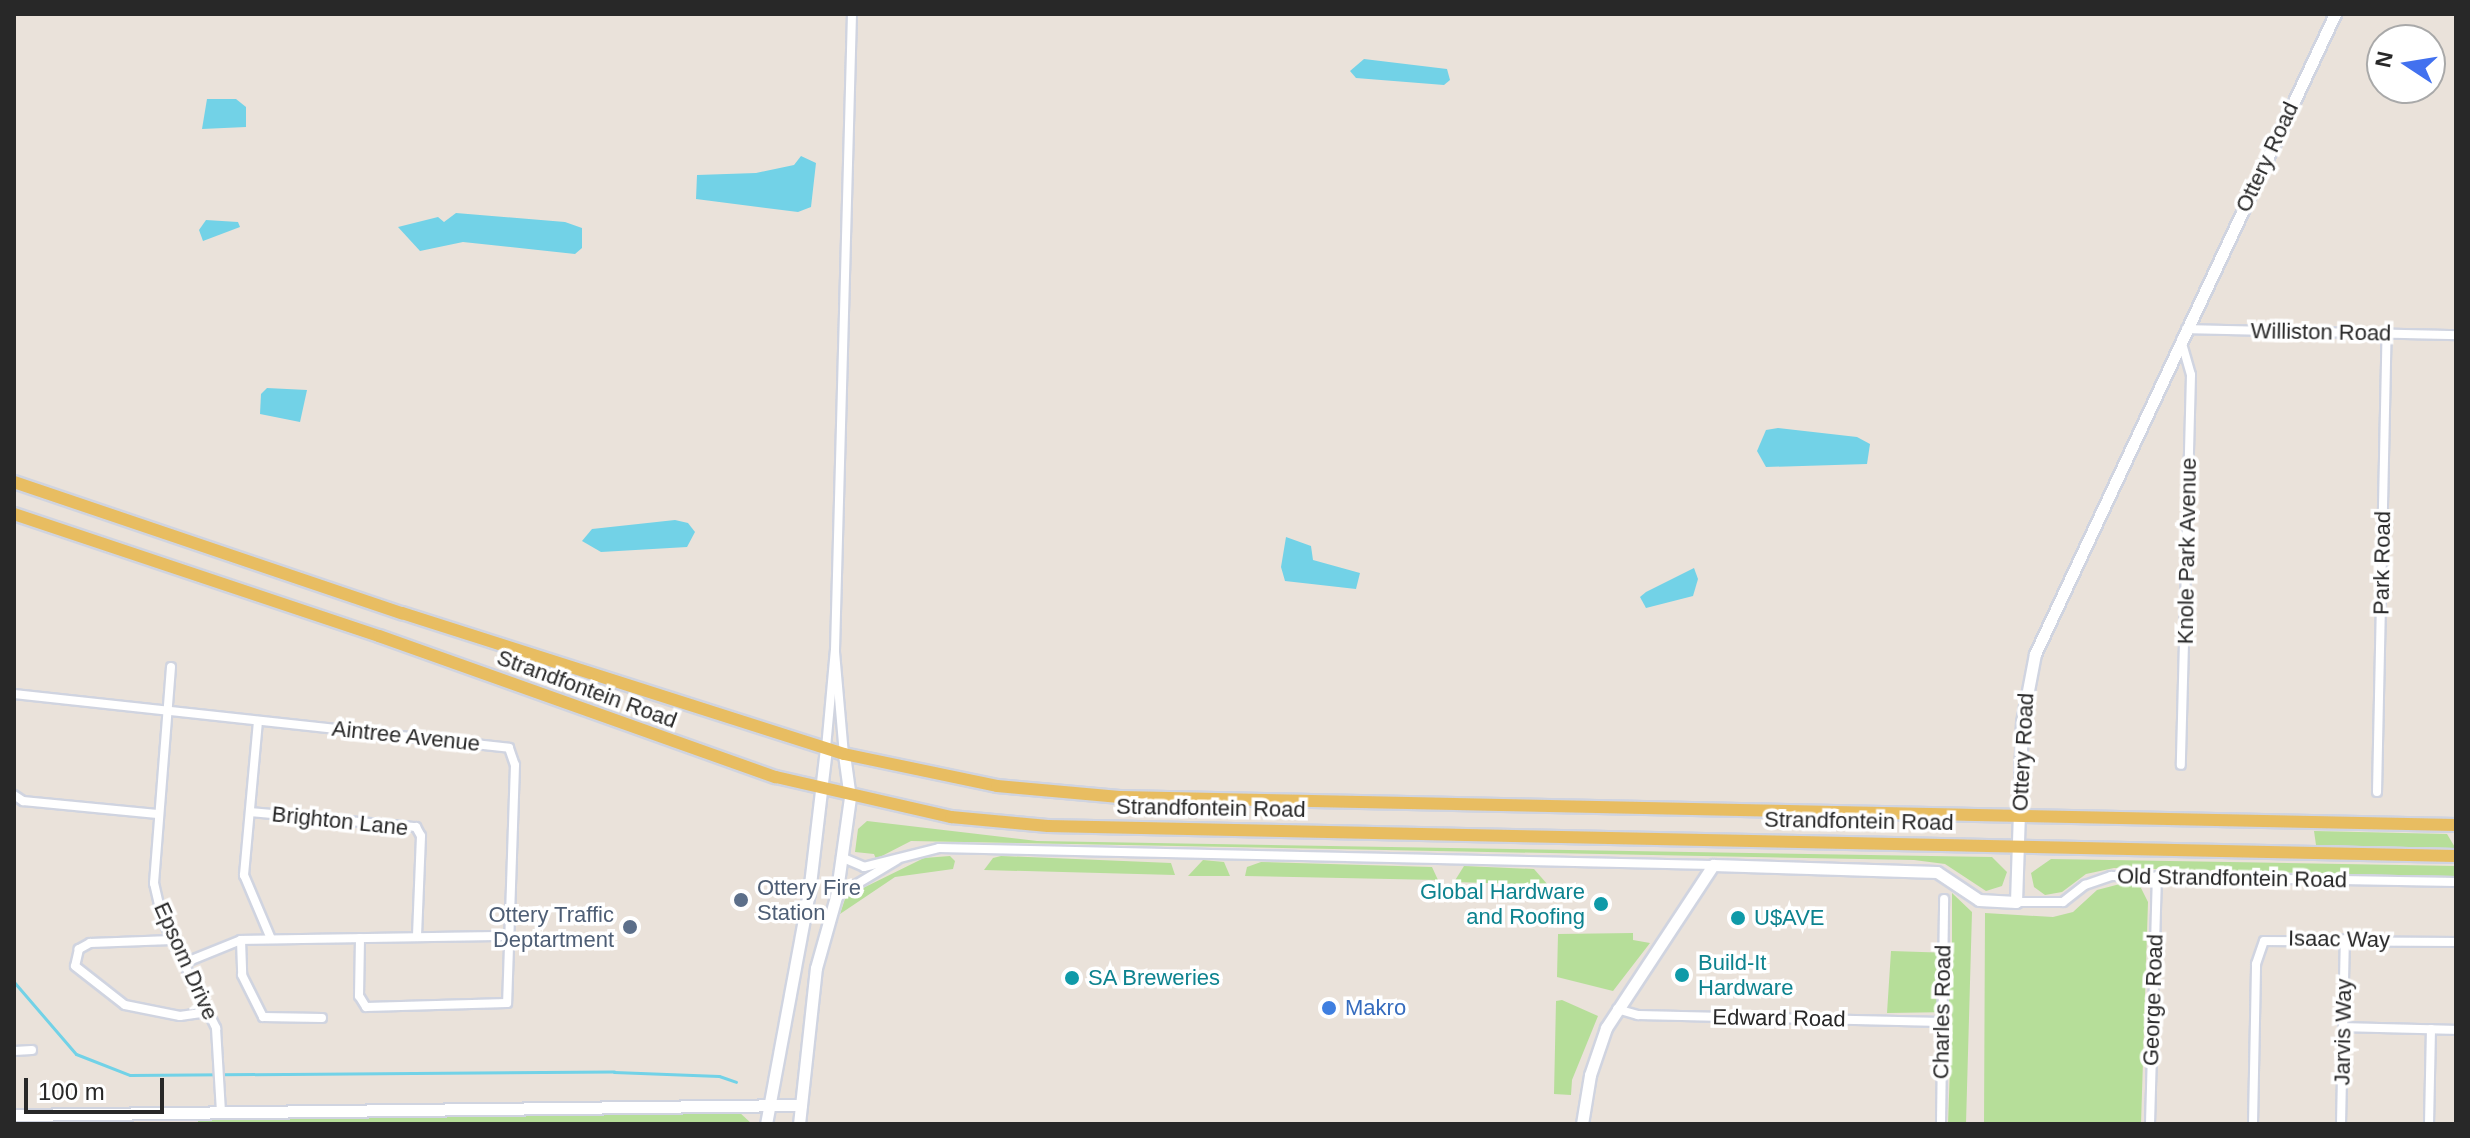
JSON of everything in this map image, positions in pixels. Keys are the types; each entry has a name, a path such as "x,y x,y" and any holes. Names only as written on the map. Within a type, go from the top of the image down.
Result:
{"main road":[{"name":"Strandfontein Road","path":"14,482 402,613 844,754 985,784 1120,797 2454,825"},
{"name":"Strandfontein Road","path":"14,514 822,790 951,817 1048,826 2018,844 2456,856"},
{"path":"2454,825 2456,840"}],"street":[{"path":"766,1124 809,893 835,650 852,14"},
{"name":"Ottery Road","path":"2016,902 2024,705 2035,654 2335,14"},
{"name":"Park Road","path":"2377,792 2387,333"},
{"name":"Williston Road","path":"2183,335 2456,335"},
{"name":"Knole Park Avenue","path":"2181,765 2191,375 2183,335"},
{"path":"799,1124 816,968 836,897 850,798 844,754 840,664 835,650"},
{"name":"Epsom Drive","path":"171,667 157,814 154,883 172,940 210,1012 221,1062 221,1112"},
{"name":"Aintree Avenue","path":"14,694 509,748 515,765 510,936"},
{"path":"258,721 244,875 271,939"},
{"path":"14,795 29,801 157,814"},
{"name":"Brighton Lane","path":"250,812 416,827 421,836 417,937"},
{"name":"Strandfontein Road","path":"841,857 864,867 939,848 1713,865"},
{"name":"Strandfontein Road","path":"836,897 900,857"},
{"path":"1582,1124 1594,1062 1617,1009 1700,892 1713,865 1937,872 1979,900 2016,902"},
{"name":"Old Strandfontein Road","path":"2016,902 2053,905 2099,879 2157,876 2456,882"},
{"name":"George Road","path":"2150,1124 2157,876"},
{"name":"Charles Road","path":"1941,1124 1944,899"},
{"path":"184,963 241,940 271,939 510,936 509,1000 495,1007 366,1007 359,996 360,938"},
{"name":"Isaac Way","path":"2253,1124 2259,947 2272,939 2456,942"},
{"name":"Jarvis Way","path":"2341,1124 2345,939"},
{"path":"172,940 90,943 79,949 75,966 125,1005 180,1016 210,1012"},
{"path":"241,940 242,975 263,1017 322,1018"},
{"name":"Edward Road","path":"1617,1009 1638,1015 1942,1022"},
{"path":"2343,1027 2456,1030"},
{"path":"2429,1124 2431,1029"},
{"path":"14,1051 32,1050"},
{"path":"14,1115 801,1105"}],"green space":[{"path":"867,821 1037,841 1992,857 2007,872 2002,886 1986,891 1945,864 1914,860 911,841 876,859 874,854 855,852 858,829"},
{"path":"2314,831 2447,834 2456,849 2316,845"},
{"path":"950,856 955,861 953,869 895,877 840,914 845,899 855,892 924,858"},
{"path":"993,858 1171,863 1175,875 984,870"},
{"path":"2051,859 2456,866 2456,877 2114,868 2086,874 2062,892 2045,895 2034,887 2031,873"},
{"path":"1203,860 1224,862 1230,876 1188,876"},
{"path":"1261,862 1432,867 1438,880 1245,876 1247,867"},
{"path":"1464,866 1534,869 1548,885 1454,882"},
{"path":"2120,884 2140,886 2148,902 2141,1124 1984,1124 1985,913 2053,917 2073,912 2097,890"},
{"path":"1952,893 1972,912 1966,1124 1948,1124 1952,1012 1887,1013 1891,951 1952,953"},
{"path":"1633,933 1633,940 1650,943 1613,991 1557,977 1558,934"},
{"path":"1562,1000 1598,1016 1572,1080 1571,1095 1554,1094 1556,1001"},
{"path":"739,1112 752,1124 198,1124 198,1120"}],"water":[{"path":"1364,59 1447,69 1450,80 1444,85 1356,78 1350,71"},
{"path":"207,99 236,99 246,107 246,127 202,129"},
{"path":"801,156 816,163 811,207 798,212 696,199 697,175 756,173 794,165"},
{"path":"456,213 565,222 582,228 582,248 575,254 463,242 420,251 398,227 438,217 444,222"},
{"path":"206,220 238,222 240,227 203,241 199,230"},
{"path":"267,388 307,390 300,422 260,414 261,394"},
{"path":"1778,428 1857,437 1870,444 1867,464 1766,467 1757,451 1766,430"},
{"path":"675,520 688,523 695,532 687,547 601,552 582,541 592,529"},
{"path":"1286,537 1311,546 1313,560 1360,573 1356,589 1285,581 1281,567"},
{"path":"1694,568 1698,579 1693,596 1646,608 1640,597 1646,592"}],"waterway":[{"path":"14,982 76,1054 130,1075 614,1072 719,1076 736,1082"}],"place":[{"name":"Ottery Fire Station","path":"741,900"},
{"name":"Global Hardware and Roofing","path":"1601,904"},
{"name":"U$AVE","path":"1738,918"},
{"name":"Ottery Traffic Deptartment","path":"630,927"},
{"name":"Build-It Hardware","path":"1682,975"},
{"name":"SA Breweries","path":"1072,978"},
{"name":"Makro","path":"1329,1008"}]}
